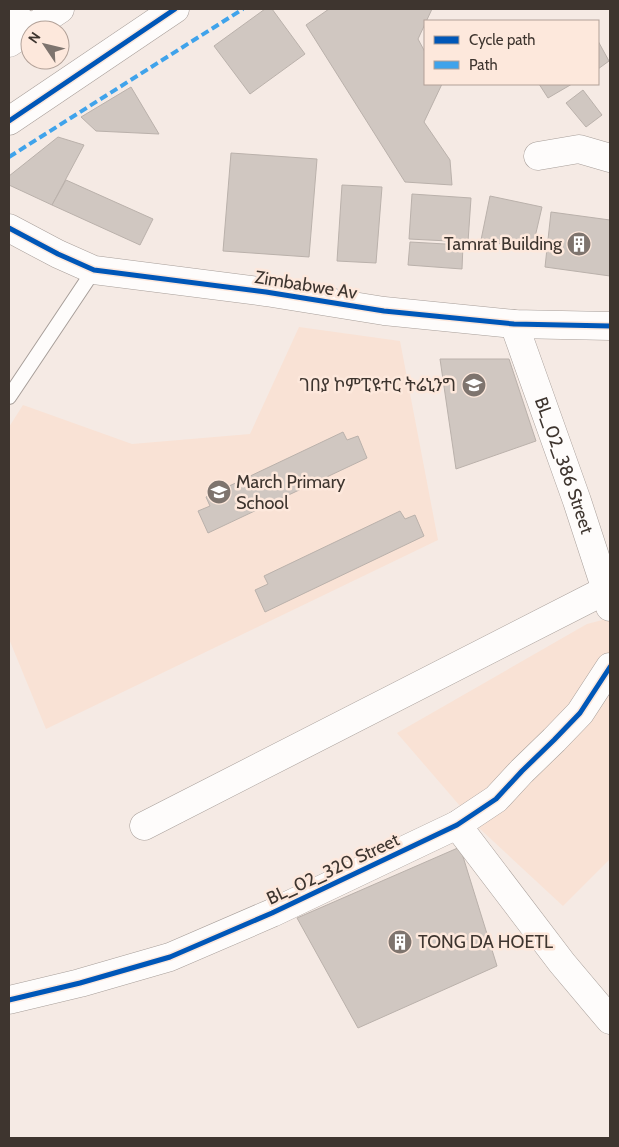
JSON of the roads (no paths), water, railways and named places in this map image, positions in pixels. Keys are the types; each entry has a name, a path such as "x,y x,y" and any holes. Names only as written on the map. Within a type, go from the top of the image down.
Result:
{"street":[{"path":"44,20 60,9"},
{"path":"9,121 175,9"},
{"path":"9,12 20,36"},
{"path":"538,156 579,149 610,158"},
{"name":"Zimbabwe Av","path":"9,228 58,254 94,270 266,292 384,311 514,324 610,326"},
{"name":"BL_02_386 Street","path":"514,324 577,501 608,599"},
{"path":"144,826 608,599"},
{"name":"BL_02_320 Street","path":"9,1000 170,958 272,914 457,825 496,798 554,740 580,713 610,667"},
{"path":"457,825 562,963 610,1020"}],"lane":[{"path":"9,397 94,270"}],"place":[{"name":"Tamrat Building","path":"579,244"},
{"name":"ገበያ ኮምፒዩተር ትሬኒንግ","path":"474,385"},
{"name":"March Primary School","path":"219,492"},
{"name":"TONG DA HOETL","path":"400,942"}]}
